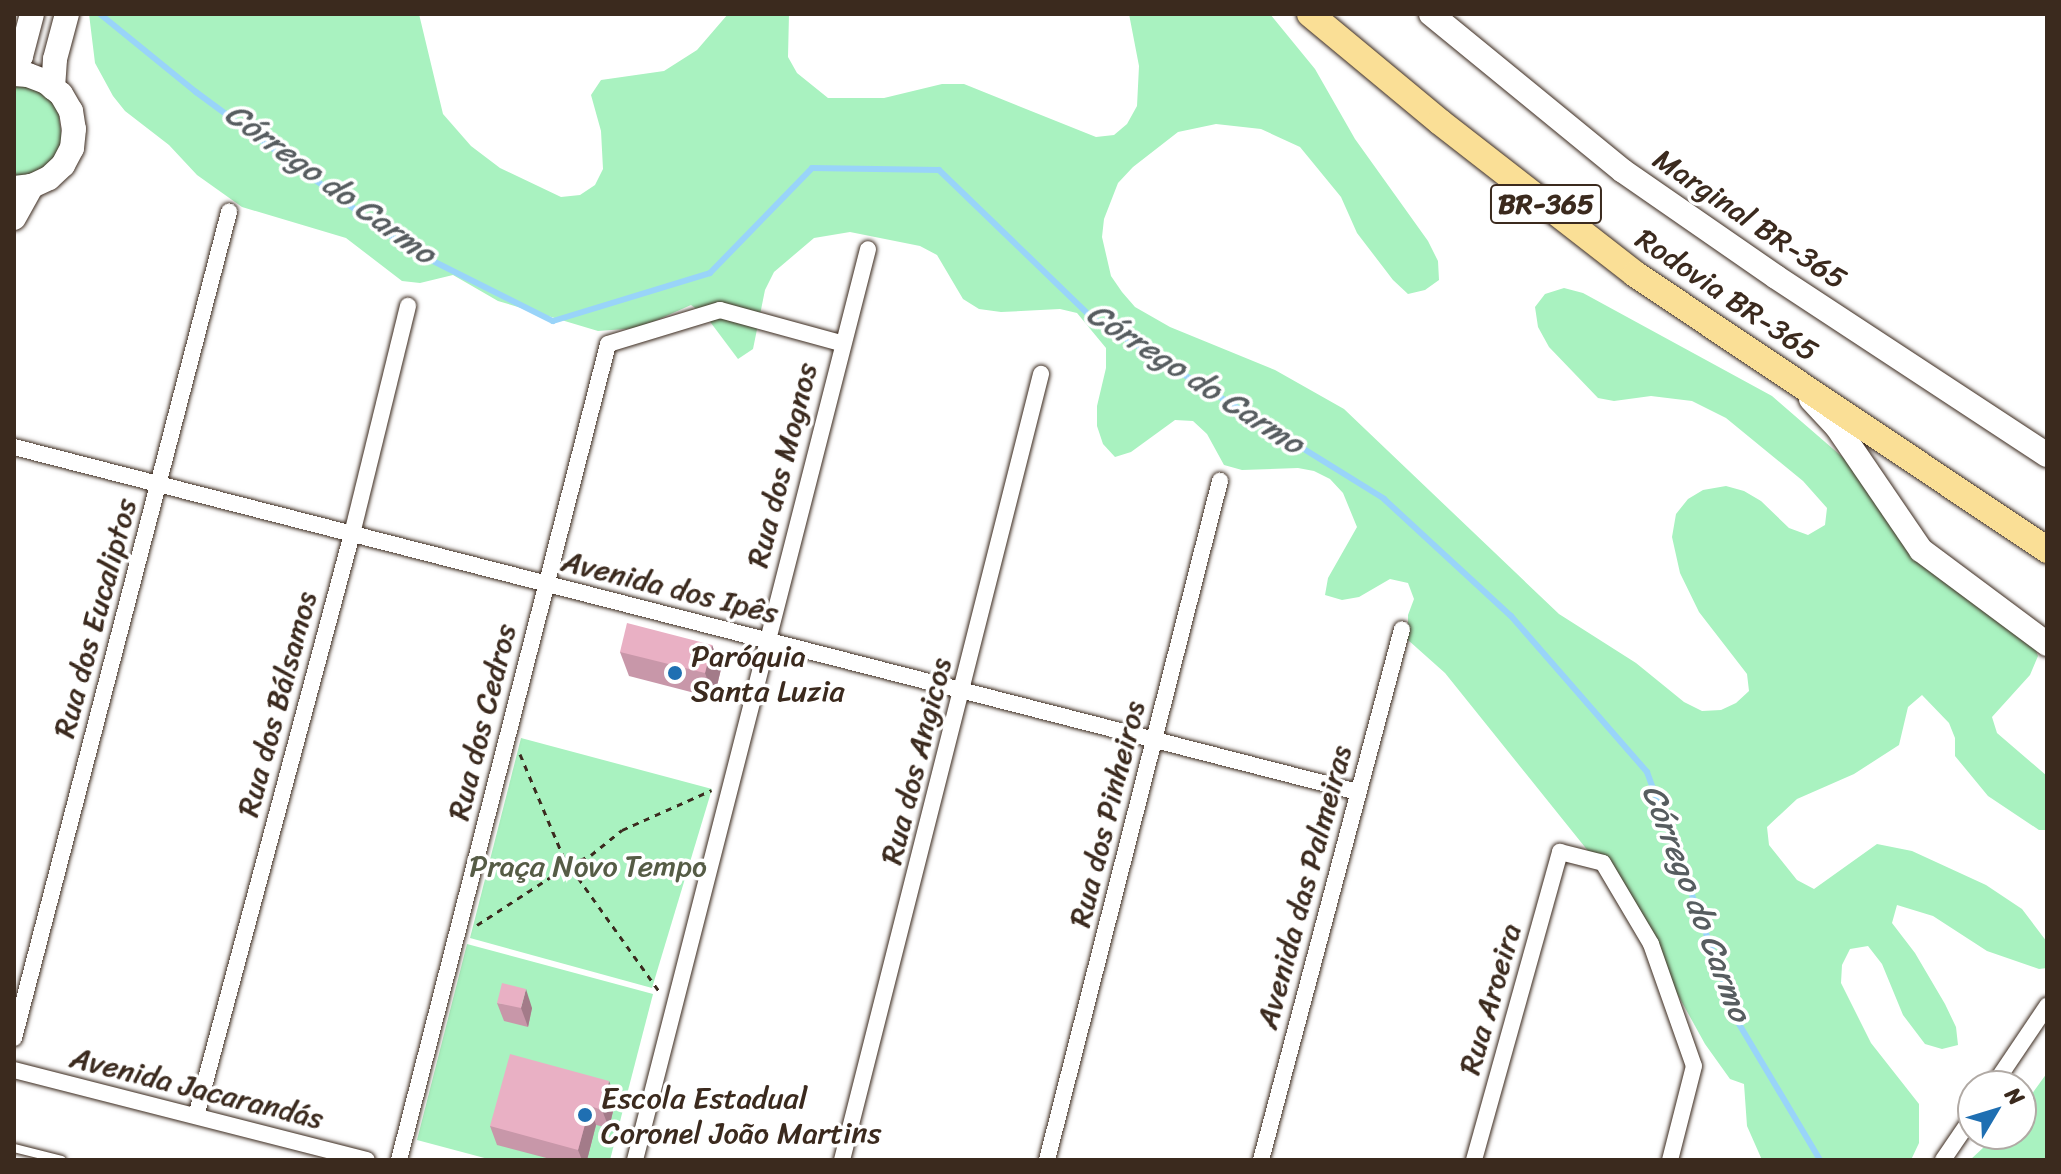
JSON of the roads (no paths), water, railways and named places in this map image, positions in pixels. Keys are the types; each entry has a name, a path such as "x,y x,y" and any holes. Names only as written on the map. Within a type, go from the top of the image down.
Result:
{"main road":[{"name":"Rodovia BR-365","path":"1310,14 1440,122 1635,274 2047,550"}],"street":[{"path":"14,63 21,56 32,14"},
{"path":"53,88 55,59 67,14"},
{"name":"Marginal BR-365","path":"1431,14 1623,171 1776,277 2047,455"},
{"path":"14,74 28,75 53,88 71,111 74,129 72,148 63,165 49,178 23,187 14,218"},
{"name":"Rua dos Eucaliptos","path":"14,1038 229,212"},
{"name":"Rua dos Mognos","path":"635,1160 841,343 868,249"},
{"name":"Rua dos Bálsamos","path":"196,1116 352,534 408,306"},
{"name":"Rua dos Cedros","path":"399,1160 608,344 720,310 841,343"},
{"name":"Rua dos Angicos","path":"842,1160 1041,374"},
{"path":"1793,379 1837,427 1921,550 2047,644"},
{"name":"Avenida dos Ipês","path":"14,447 1358,792"},
{"name":"Rua dos Pinheiros","path":"1047,1160 1220,481"},
{"name":"Avenida das Palmeiras","path":"1261,1160 1402,629"},
{"name":"Rua Aroeira","path":"1474,1160 1560,852 1603,863 1651,944 1694,1066 1670,1160"},
{"path":"2004,1070 2047,1006"},
{"name":"Avenida Jacarandás","path":"14,1070 367,1160"},
{"path":"1943,1160 1957,1139"}],"lane":[{"path":"14,1148 62,1160"}],"waterway":[{"name":"Córrego do Carmo","path":"100,14 196,92 409,249 553,321 710,273 812,168 939,170 1091,317 1384,499 1511,616 1647,772 1739,1024 1820,1160"}],"place":[{"name":"Paróquia Santa Luzia","path":"675,673"},
{"name":"Escola Estadual Coronel João Martins","path":"585,1115"}],"park label":[{"name":"Praça Novo Tempo","path":"588,866"}]}
